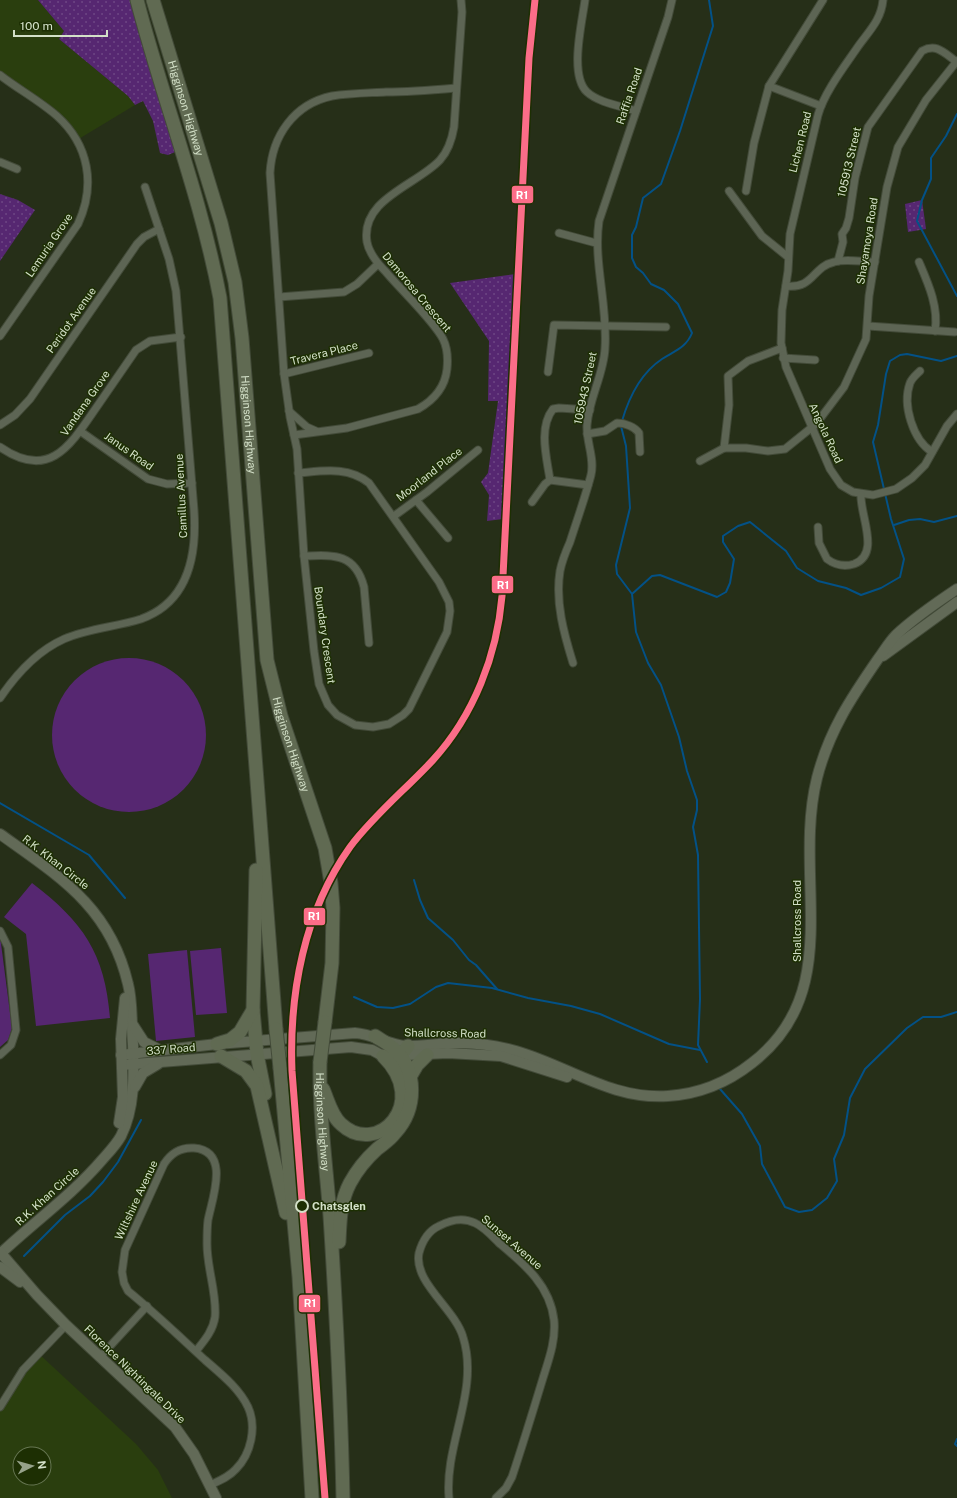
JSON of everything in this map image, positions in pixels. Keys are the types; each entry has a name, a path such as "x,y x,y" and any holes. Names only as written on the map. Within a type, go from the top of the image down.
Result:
{"highway":[{"name":"Higginson Highway","path":"136,0 206,235 220,298 276,1029 299,1277 312,1498"},
{"name":"Higginson Highway","path":"154,0 164,39 221,223 235,282 242,338 267,660 275,697 318,822 329,868 333,908 332,963 320,1062 320,1081 321,1126 334,1282 342,1498"},
{"path":"255,757 256,915 253,1010 256,1047 272,1134 274,1160"},
{"path":"253,1010 240,1032 219,1050 246,1071 256,1086 274,1160 299,1277"},
{"path":"320,1081 332,1111 341,1124 353,1132 366,1134 384,1129 398,1114 402,1100 405,1078 404,1051 393,1048 375,1036"},
{"path":"405,1078 428,1054"},
{"path":"334,1282 343,1200 350,1183 368,1157 396,1132 405,1118 412,1097 405,1078 383,1056"}],"street":[{"name":"Damorosa Crescent","path":"294,435 347,428 418,409 427,404 443,386 448,359 443,340 378,264 368,245 366,235 368,222 380,205 432,167 446,151 451,141 454,127 462,12 461,0"},
{"path":"585,0 578,68 582,85 587,92 598,98 636,111"},
{"name":"Raffia Road","path":"606,199 668,18 672,0"},
{"path":"746,191 756,137 769,86 823,0"},
{"name":"Lichen Road","path":"790,234 821,106 857,48 879,18 883,0"},
{"name":"105913 Street","path":"838,261 843,242 842,234 846,228 849,218 865,133 873,118 922,52 931,47 936,48 957,62"},
{"name":"Shayamoya Road","path":"724,448 780,451 788,447 820,419 844,387 863,348 868,326 869,296 880,237 887,187 898,147 926,100 957,62"},
{"name":"Lemuria Grove","path":"0,75 56,115 74,134 85,155 89,177 86,203 78,224 0,336"},
{"path":"769,86 821,106"},
{"path":"298,473 294,435 284,374 270,173 271,158 275,145 287,123 307,106 330,97 343,94 456,88"},
{"path":"0,162 17,169"},
{"name":"Camillus Avenue","path":"0,698 28,662 54,644 85,631 142,618 152,614 172,598 186,578 193,558 196,532 174,277 145,187"},
{"path":"728,191 762,236 788,257"},
{"name":"105943 Street","path":"573,663 563,631 559,599 560,572 588,485 592,461 587,434 590,410 604,356 605,325 603,293 596,243 599,221 606,199"},
{"name":"Peridot Avenue","path":"0,425 15,415 30,399 137,244 144,237 159,229"},
{"path":"559,233 596,243"},
{"name":"Angola Road","path":"790,234 786,286 782,310 783,358 837,481 847,489 861,495 887,493 896,489 912,478 925,465 947,426 957,414"},
{"path":"786,286 794,287 804,285 824,267 838,261 875,262"},
{"path":"919,262 932,298 936,317 935,331"},
{"path":"279,297 344,292 357,284 378,264"},
{"path":"548,372 553,327 556,324 666,327"},
{"path":"868,326 955,332"},
{"name":"Vandana Grove","path":"0,447 17,458 41,460 60,453 68,447 80,431 136,350 150,341 180,337"},
{"path":"700,461 724,448 730,405 728,376 748,361 782,348"},
{"name":"Travera Place","path":"284,374 369,353"},
{"path":"783,358 815,360"},
{"path":"920,371 910,384 909,410 915,433 926,448 932,452"},
{"path":"550,480 545,436 551,411 559,408 590,410"},
{"path":"289,411 307,427 316,431"},
{"path":"587,434 605,431 617,423 624,424 640,433 640,452"},
{"name":"Janus Road","path":"80,431 148,479 167,484 192,483"},
{"name":"Moorland Place","path":"394,516 478,450"},
{"name":"Boundary Crescent","path":"336,470 363,477 377,490 439,582 449,602 450,611 447,632 414,700 403,715 389,724 363,727 347,722 332,710 323,697 314,651 304,556 298,473 336,470"},
{"path":"532,502 545,484 550,480 588,485"},
{"path":"818,526 819,543 827,559 844,566 858,561 866,552 869,541 861,510 861,495"},
{"path":"416,500 448,538"},
{"path":"304,556 339,557 355,567 364,587 369,643"},
{"name":"Shallcross Road","path":"256,1047 351,1047 367,1049 383,1056 404,1051 460,1043 501,1047 542,1060 596,1084 624,1092 646,1096 666,1096 695,1092 724,1081 744,1070 760,1057 780,1035 800,1000 810,961 809,837 812,807 823,758 844,709 895,636 937,602 957,589"},
{"name":"Shallcross Road","path":"878,660 957,602"},
{"name":"R.K. Khan Circle","path":"0,834 61,878 85,900 106,929 119,956 130,991 133,1059 133,1091 121,1136 82,1182 0,1253"},
{"path":"0,931 6,939 8,947 16,1023 15,1036 11,1045 0,1055"},
{"name":"R.K. Khan Circle","path":"108,1153 122,1113 125,975"},
{"path":"131,1020 140,1037 151,1046 161,1050"},
{"name":"Shallcross Road","path":"219,1050 256,1047 355,1033 375,1036"},
{"name":"337 Road","path":"133,1059 161,1050 219,1050"},
{"name":"337 Road","path":"122,1060 133,1059 166,1061 219,1050"},
{"name":"Shallcross Road","path":"404,1051 428,1054 448,1053 501,1056 579,1082 596,1084"},
{"path":"133,1091 143,1073 152,1066 166,1061"},
{"name":"Wiltshire Avenue","path":"196,1351 212,1328 214,1317 213,1289 207,1258 207,1228 218,1179 217,1171 212,1159 208,1154 196,1148 177,1151 170,1154 125,1250 122,1266 124,1283 128,1291 147,1306 242,1395 248,1407 252,1419 250,1442 243,1460 235,1470 224,1478 210,1485"},
{"name":"Sunset Avenue","path":"450,1498 450,1470 467,1378 466,1349 460,1327 453,1314 424,1277 418,1260 423,1240 433,1228 447,1222 458,1220 476,1223 527,1267 541,1283 551,1305 554,1320 551,1352 512,1477 506,1488 496,1498"},
{"name":"Florence Nightingale Drive","path":"0,1253 66,1325 175,1427 194,1454 216,1498"},
{"name":"Florence Nightingale Drive","path":"0,1267 37,1295"},
{"path":"100,1357 147,1306"},
{"path":"0,1407 23,1370 66,1325"}],"shaded area":[{"path":"0,0 38,0 64,31 59,39 128,96 135,105 77,140 65,125 0,76"},
{"path":"38,0 137,0 180,150 168,155 160,153 153,121 143,101 135,105 128,96 59,39 64,31"},
{"path":"0,194 18,200 35,210 0,261"},
{"path":"922,200 926,229 908,232 905,204"},
{"path":"516,274 503,519 487,521 489,495 481,482 488,473 498,401 488,401 489,341 450,283"},
{"path":"129,658 151,661 165,667 172,671 188,686 197,699 203,713 206,735 203,757 197,771 193,778 178,794 165,803 151,809 129,812 107,809 93,803 86,799 70,784 61,771 55,757 52,735 55,713 61,699 65,692 80,676 93,667 107,661"},
{"path":"32,883 65,911 88,941 97,957 103,975 110,1018 36,1026 26,934 4,917"},
{"path":"0,936 12,1028 8,1040 0,1047"},
{"path":"221,948 227,1013 196,1015 190,951"},
{"path":"187,950 195,1037 156,1041 148,954"},
{"path":"38,1353 136,1444 158,1470 172,1498 0,1498 0,1405"}],"waterway":[{"path":"622,421 628,403 642,378 662,359 683,346 692,333 678,304 664,290 651,284 643,273 636,267 632,258 632,235 636,227 643,198 661,184 680,131 713,26 709,0"},
{"path":"957,114 946,136 931,158 931,179 922,200 917,221 957,296"},
{"path":"632,594 652,576 660,575 717,597 726,592 730,583 734,559 723,542 723,536 738,526 750,522 786,551 797,568 818,581 846,588 861,595 881,588 900,577 904,559 891,519 873,442 878,425 886,374 890,361 900,355 907,354 941,361 957,356"},
{"path":"621,426 626,446 630,508 616,565 617,574 632,594 636,632 648,663 661,685 679,737 687,771 697,800 697,810 693,827 698,855 700,999 698,1045 707,1062"},
{"path":"894,525 909,520 920,519 934,522 957,516"},
{"path":"0,803 89,855 125,898"},
{"path":"414,880 420,900 428,918 453,940 469,960 476,965 497,989"},
{"path":"354,997 377,1007 393,1008 410,1004 436,987 448,983 492,988 528,998 571,1006 600,1014 669,1044 700,1050"},
{"path":"720,1089 742,1114 760,1146 762,1164 785,1207 799,1212 812,1210 827,1198 837,1181 834,1159 844,1135 850,1098 865,1069 907,1028 923,1017 941,1017 957,1012"},
{"path":"24,1256 65,1215 90,1196 103,1182 118,1162 141,1120"},
{"path":"957,1439 955,1444 957,1446"}],"transit line":[{"name":"R1","path":"325,1498 292,1071 293,1012 297,983 311,926 321,898 334,872 359,835 423,771 448,742 472,704 489,662 495,640 502,596 529,58 535,0"}],"place":[{"name":"Chatsglen","path":"302,1206"}]}
